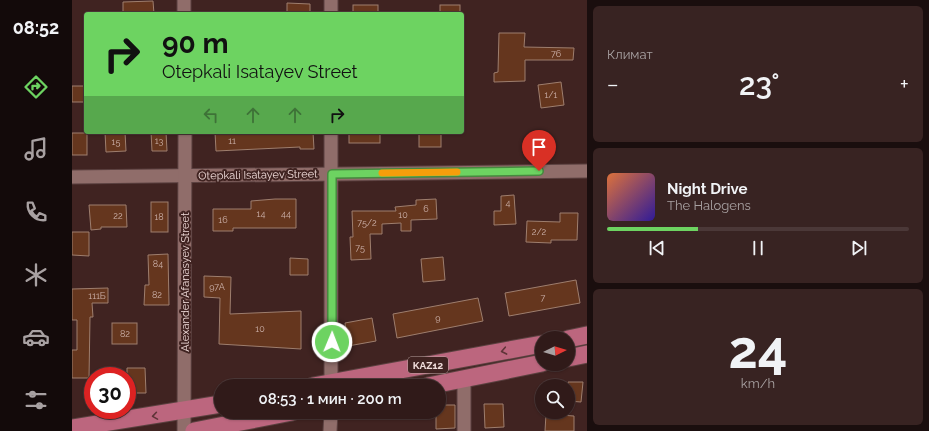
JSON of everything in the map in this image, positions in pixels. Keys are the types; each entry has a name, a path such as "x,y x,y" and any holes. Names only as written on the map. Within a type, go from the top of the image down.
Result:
{"main road":[{"path":"575,338 587,335"},
{"name":"KAZ12","path":"357,379 535,345"},
{"path":"575,357 587,354"},
{"name":"KAZ12","path":"446,382 535,364"},
{"path":"72,428 98,428 214,405"},
{"path":"194,431 256,419"}],"street":[{"path":"184,0 184,12"},
{"path":"331,0 331,12"},
{"name":"Alexander Afanasyev Street","path":"184,134 186,411 184,431"},
{"path":"331,379 332,134"},
{"name":"Otepkali Isatayev Street","path":"72,177 587,171"},
{"path":"464,379 464,431"},
{"path":"330,431 331,419"}],"building":[{"path":"153,1 154,12 123,12 123,2"},
{"path":"287,3 310,4 310,12 287,12"},
{"path":"353,5 378,5 378,12 353,12"},
{"path":"440,5 460,5 460,12 440,12"},
{"path":"499,33 525,33 524,47 574,48 573,60 525,60 525,81 494,82 494,73 498,72"},
{"path":"561,82 564,105 541,108 538,85"},
{"path":"72,86 84,86 84,102 72,102"},
{"path":"72,133 87,134 87,155 72,155"},
{"path":"105,134 125,134 126,151 106,152"},
{"path":"151,134 166,134 167,151 152,151"},
{"path":"215,134 313,134 314,149 300,149 300,147 216,151"},
{"path":"349,134 380,134 380,143 349,143"},
{"path":"419,134 441,134 441,147 419,147"},
{"path":"514,195 516,224 494,225 494,211 501,211 501,196"},
{"path":"296,199 296,228 233,228 233,231 213,231 213,209 251,209 251,201"},
{"path":"436,199 437,219 411,220 411,231 401,231 401,223 382,224 382,234 370,234 371,259 351,260 350,237 353,237 352,211 396,211 395,207 416,205 416,200"},
{"path":"151,202 168,202 168,232 151,232"},
{"path":"89,205 126,205 127,227 101,227 101,229 91,230"},
{"path":"560,213 578,213 577,240 551,240 551,243 526,242 527,221 560,222"},
{"path":"72,232 89,232 89,256 72,255"},
{"path":"168,254 169,305 144,305 145,285 149,285 148,255"},
{"path":"443,257 445,280 423,282 421,259"},
{"path":"290,258 308,259 308,275 290,275"},
{"path":"204,276 231,277 230,314 301,311 301,349 219,344 220,298 204,297"},
{"path":"576,280 580,303 509,316 505,293"},
{"path":"108,288 108,303 92,303 93,317 90,317 89,367 84,367 84,378 72,378 72,350 77,350 77,320 72,320 72,289"},
{"path":"478,298 483,321 397,338 393,314"},
{"path":"372,318 376,341 348,346 345,323"},
{"path":"112,323 137,323 137,344 112,344"},
{"path":"136,368 145,368 146,393 136,393"},
{"path":"575,382 583,382 581,402 575,402"},
{"path":"484,404 503,404 504,427 485,428"},
{"path":"446,405 455,405 455,428 436,429 436,419 446,419"},
{"path":"546,419 574,419 574,431 545,431"}],"slow traffic":[{"path":"382,173 457,172"}],"route":[{"path":"332,342 332,174 539,171"}]}
